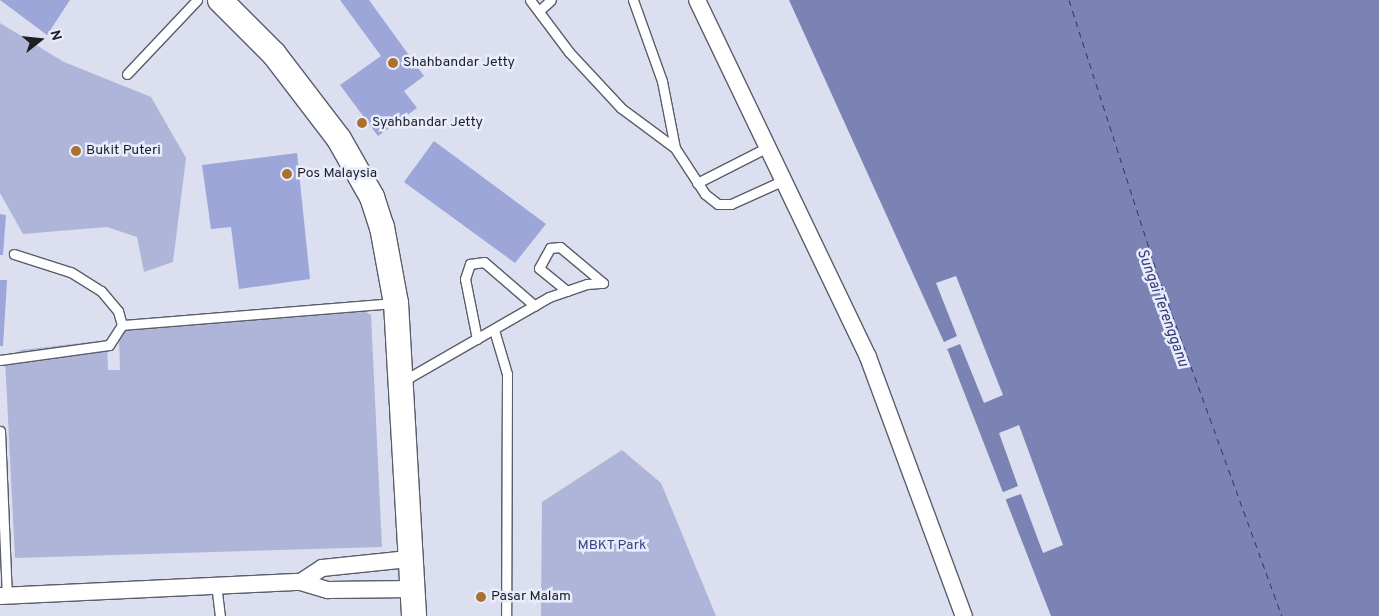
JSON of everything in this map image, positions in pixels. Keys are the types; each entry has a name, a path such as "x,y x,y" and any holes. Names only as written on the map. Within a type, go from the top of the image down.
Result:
{"street":[{"path":"220,0 274,54 343,147 372,198 382,228 396,303 409,559 414,616"},
{"path":"697,0 868,356 964,616"},
{"path":"301,582 322,568 409,559"},
{"path":"3,595 216,584 301,582 328,590 412,589"}],"lane":[{"path":"127,74 197,0"},
{"path":"530,0 621,108 675,148"},
{"path":"538,11 551,0"},
{"path":"633,0 662,81 675,148 697,183 718,204 731,204 784,180"},
{"path":"697,183 768,147"},
{"path":"401,383 536,306 567,291 603,283 560,247 550,248 540,268 567,291"},
{"path":"0,360 109,345 122,325 118,311 101,291 70,272 14,254"},
{"path":"477,339 465,279 470,264 484,262 536,306"},
{"path":"122,325 396,303"},
{"path":"494,330 507,374 506,616"},
{"path":"0,431 3,595"},
{"path":"216,584 220,616"}],"green space":[{"path":"0,23 64,62 151,97 186,158 173,262 144,272 137,237 107,227 23,234 0,193"},
{"path":"358,308 371,315 382,547 15,558 5,359 21,350 107,340 108,370 120,370 119,336 126,321"},
{"name":"MBKT Park","path":"622,450 661,483 716,616 541,616 542,502"}],"water":[{"name":"Sungai Terengganu","path":"789,0 1379,0 1379,616 1051,616 948,351"}],"pier":[{"path":"956,276 1003,395 984,403 960,344 945,350 942,343 957,336 936,283"},
{"path":"1019,425 1063,545 1043,553 1021,494 1004,500 1001,493 1018,486 999,433"}],"building":[{"path":"0,0 70,0 47,35"},
{"name":"Shahbandar Jetty","path":"340,0 369,0 424,76 404,91 417,108 378,136 340,85 381,56"},
{"path":"434,141 546,224 515,263 404,182"},
{"path":"297,153 310,279 239,289 231,227 211,229 202,165"},
{"path":"0,214 6,215 3,255 0,255"},
{"path":"0,280 7,280 3,346 0,346"}],"ferry route":[{"path":"1069,0 1157,273 1282,616"}],"place":[{"name":"Shahbandar Jetty","path":"393,63"},
{"name":"Syahbandar Jetty","path":"362,123"},
{"name":"Bukit Puteri","path":"76,151"},
{"name":"Pos Malaysia","path":"287,174"},
{"name":"Pasar Malam","path":"481,597"}]}
